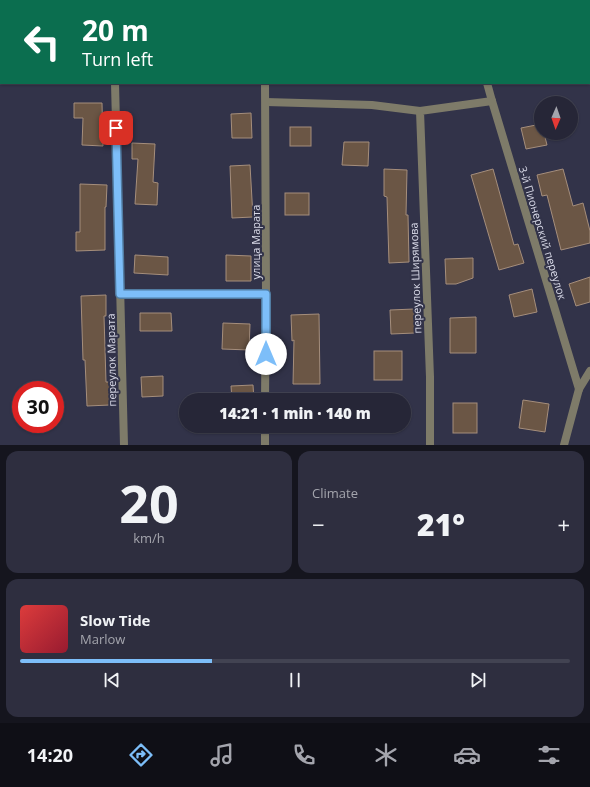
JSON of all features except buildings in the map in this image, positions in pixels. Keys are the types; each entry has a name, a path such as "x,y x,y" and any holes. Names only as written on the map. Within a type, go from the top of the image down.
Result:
{"street":[{"name":"переулок Марата","path":"115,84 124,445"},
{"name":"улица Марата","path":"265,84 265,393"},
{"name":"3-й Пионерский переулок","path":"487,84 579,389"},
{"path":"266,102 372,105 420,111 492,101"},
{"name":"переулок Ширямова","path":"420,111 430,377 430,445"},
{"path":"120,294 266,294"},
{"path":"564,445 579,389 590,371"},
{"path":"265,433 265,445"}],"route":[{"path":"116,128 120,294 266,294 266,354"}]}
